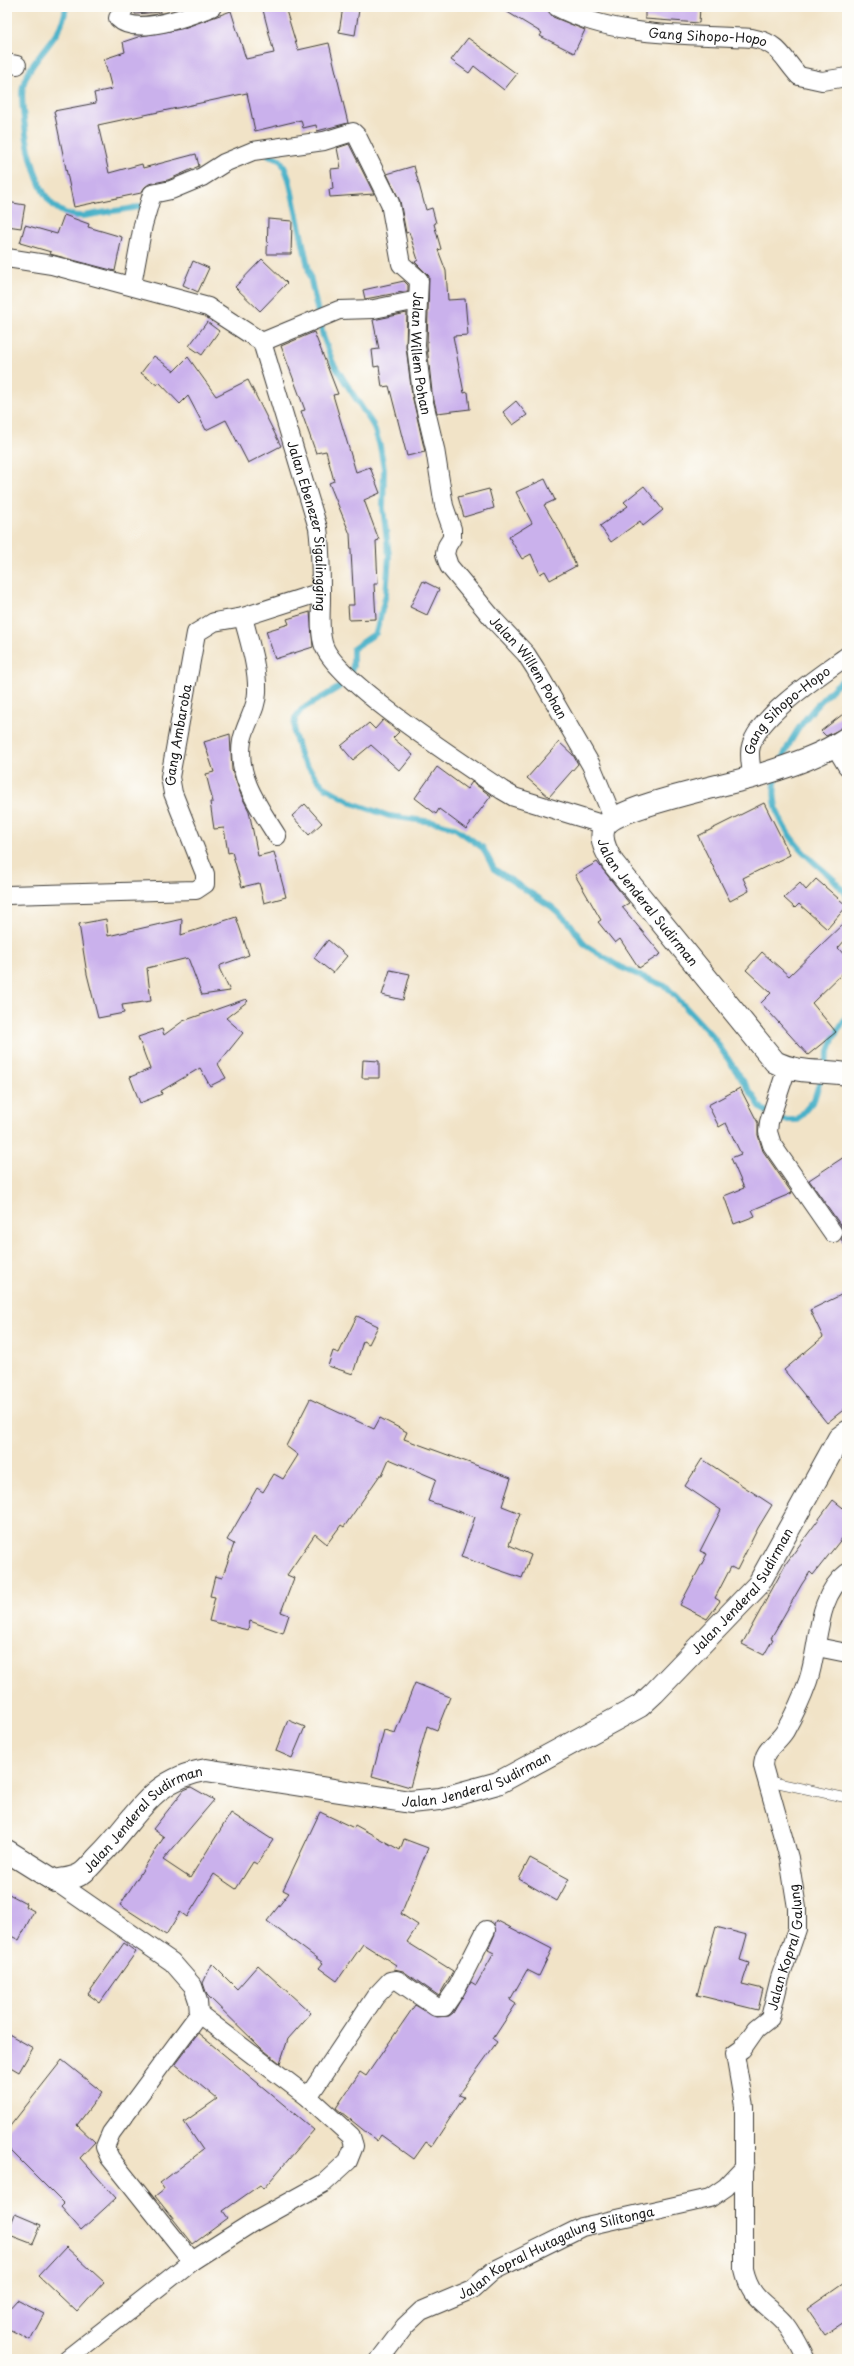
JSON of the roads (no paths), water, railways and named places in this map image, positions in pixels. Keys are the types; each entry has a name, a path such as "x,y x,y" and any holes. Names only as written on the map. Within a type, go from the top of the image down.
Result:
{"main road":[{"name":"Jalan Jenderal Sudirman","path":"794,1070 775,1062 766,1052 613,863 603,842 602,832 609,822 674,797 757,776 834,746"},
{"path":"794,1070 843,1073"},
{"name":"Jalan Jenderal Sudirman","path":"55,1881 80,1875 114,1842 145,1802 169,1781 187,1773 206,1770 410,1802 440,1799 498,1783 640,1706 758,1585 840,1438 847,1432"},
{"path":"7,1851 55,1881"}],"street":[{"path":"123,7 124,9 118,18 131,25 172,22 212,7"},
{"name":"Gang Sihopo-Hopo","path":"556,7 601,24 646,32 766,40 778,48 799,76 822,81 847,77"},
{"name":"Jalan Willem Pohan","path":"132,285 143,225 152,194 183,185 202,177 224,162 253,151 324,141 353,132 357,136 390,203 401,264 419,280 416,346 422,394 435,449 444,506 452,529 452,538 447,546 445,554 449,566 494,620 526,654 535,668 591,765 609,822"},
{"path":"7,258 52,265 208,306 262,342 339,310 374,310 418,300"},
{"name":"Jalan Ebenezer Sigalingging","path":"262,342 318,528 321,592 321,635 323,645 337,668 360,688 502,790 514,797 609,822"},
{"name":"Gang Ambaroba","path":"7,895 196,890 205,884 205,874 172,793 170,777 196,633 214,622 243,617 321,592"},
{"path":"243,617 252,649 257,692 242,741 242,764 247,785 277,836"},
{"name":"Gang Sihopo-Hopo","path":"757,776 750,747 760,727 810,683 847,656"},
{"path":"834,746 847,766"},
{"path":"794,1070 777,1098 769,1122 768,1132 772,1145 833,1233"},
{"name":"Jalan Kopral Galung","path":"806,2359 785,2322 765,2307 752,2292 746,2281 742,2238 745,2167 744,2106 735,2054 756,2029 770,2018 780,1978 797,1929 797,1908 789,1858 769,1781 763,1766 763,1758 766,1751 784,1733 798,1706 808,1680 817,1647 820,1622 829,1595 847,1573"},
{"path":"817,1647 847,1653"},
{"path":"55,1881 172,1962 193,1986 198,2001 199,2014 111,2133 105,2147 110,2158 192,2261"},
{"path":"308,2097 375,1997 390,1981 397,1980 436,2007 444,2006 455,1991 486,1930"},
{"path":"67,2359 192,2261 250,2224 324,2183 348,2161 354,2146 351,2136 308,2097 199,2014"},
{"name":"Jalan Kopral Hutagalung Silitonga","path":"380,2359 405,2326 421,2311 473,2289 493,2271 582,2226 710,2198 726,2187 745,2167"}],"lane":[{"path":"769,1781 847,1798"}],"waterway":[{"path":"66,7 59,30 32,66 23,86 22,92 26,136 39,184 52,203 60,210 70,215 83,216 146,205"},
{"path":"269,156 280,160 289,179 323,336 333,363 373,425 380,446 384,469 383,508 389,556 386,594 376,633 353,649 353,666 348,678 338,688 302,709 295,718 294,733 301,758 323,786 355,804 389,816 439,823 455,828 483,848 494,869 552,907 569,922 585,945 620,967 667,987 713,1037 762,1109 781,1120 797,1120 814,1100 833,1039 847,1015"},
{"path":"781,763 792,738 808,715 847,676"},
{"path":"777,775 775,801 778,813 790,836 799,847 839,885 847,899"}]}
